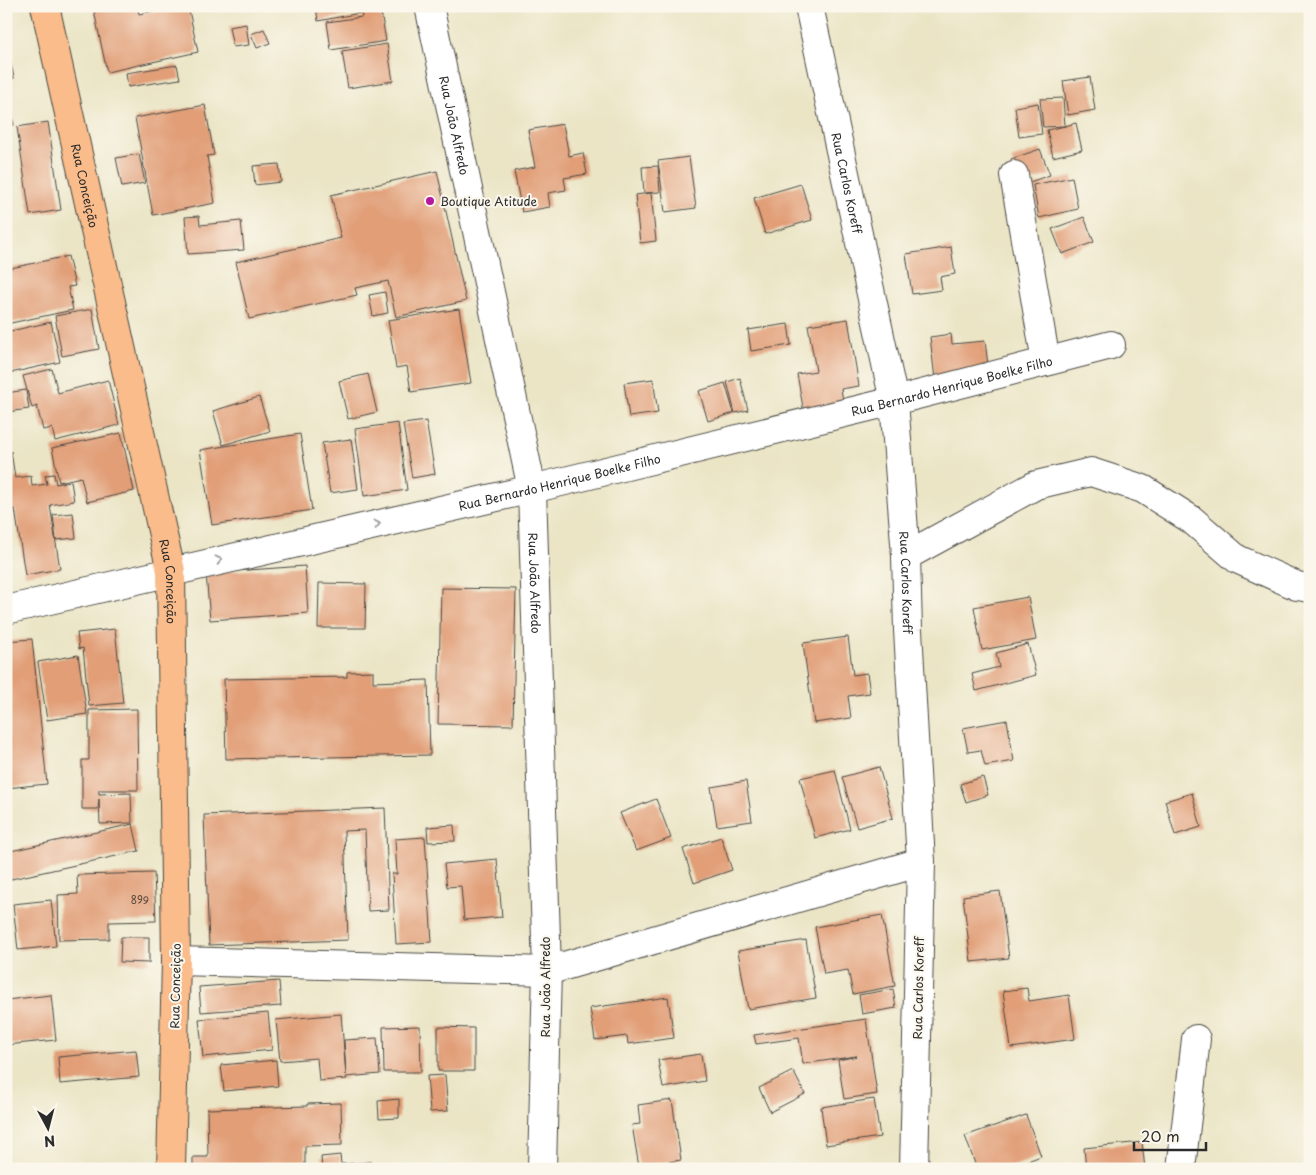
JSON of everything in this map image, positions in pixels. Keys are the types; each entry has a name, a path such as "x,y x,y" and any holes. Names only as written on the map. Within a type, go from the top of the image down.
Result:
{"main road":[{"name":"Rua Conceição","path":"45,6 172,571 176,961 171,1169"}],"street":[{"name":"Rua João Alfredo","path":"429,6 532,489 547,971 542,1169"},
{"name":"Rua Carlos Koreff","path":"809,6 894,400 906,556 908,630 921,862 914,1169"},
{"path":"1014,176 1046,362"},
{"name":"Rua Bernardo Henrique Boelke Filho","path":"6,610 532,489 1111,345"},
{"path":"906,556 1036,485 1091,472 1143,489 1192,520 1237,559 1297,586 1310,588"},
{"path":"176,961 547,971 921,862"},
{"path":"1181,1169 1196,1039"}],"building":[{"path":"93,6 137,6 139,14 177,6 188,6 198,52 107,72"},
{"path":"316,6 359,6 360,13 318,21"},
{"path":"360,6 380,6 386,41 331,50 327,22 362,17"},
{"path":"246,24 249,45 233,47 229,27"},
{"path":"264,29 270,43 257,48 251,34"},
{"path":"387,44 393,81 348,88 342,51"},
{"path":"6,47 14,78 6,80"},
{"path":"177,65 180,79 128,87 126,73"},
{"path":"1090,77 1095,110 1068,115 1063,81"},
{"path":"6,94 14,125 6,127"},
{"path":"1063,98 1065,126 1043,127 1040,99"},
{"path":"1038,103 1042,134 1019,137 1015,107"},
{"path":"205,105 214,155 207,156 215,203 153,215 135,118"},
{"path":"48,122 61,210 30,215 17,127"},
{"path":"1076,123 1082,150 1053,157 1047,130"},
{"path":"563,124 569,156 583,153 587,174 564,178 566,190 548,193 550,207 522,212 514,171 535,167 528,130"},
{"path":"1040,149 1050,175 1021,185 1011,159"},
{"path":"139,154 145,183 122,187 116,158"},
{"path":"689,157 696,208 665,212 658,161"},
{"path":"279,164 281,182 255,185 253,166"},
{"path":"658,166 660,192 644,193 642,167"},
{"path":"437,171 466,301 396,317 388,281 355,288 357,295 249,319 236,262 341,238 331,195"},
{"path":"1072,177 1078,209 1039,218 1033,185"},
{"path":"801,184 812,220 765,234 754,198"},
{"path":"651,193 656,241 640,243 635,195"},
{"path":"199,216 200,225 241,221 244,250 188,254 185,217"},
{"path":"1084,217 1094,242 1062,254 1052,229"},
{"path":"951,247 955,274 940,277 942,290 912,294 906,254"},
{"path":"68,256 75,286 68,287 73,310 6,324 6,269"},
{"path":"385,292 388,313 373,316 369,295"},
{"path":"92,309 99,349 62,356 55,316"},
{"path":"459,309 471,383 411,392 407,366 396,368 388,320"},
{"path":"848,319 859,386 841,389 844,406 804,413 797,374 816,371 808,325"},
{"path":"51,322 60,362 6,374 6,332"},
{"path":"788,324 791,345 751,351 748,330"},
{"path":"951,334 952,344 985,341 989,373 935,379 930,337"},
{"path":"52,369 58,393 108,380 119,425 55,441 52,428 43,430 37,406 32,408 23,376"},
{"path":"368,374 377,412 348,419 339,381"},
{"path":"740,378 748,410 735,413 727,382"},
{"path":"653,379 658,413 629,417 624,383"},
{"path":"725,383 734,413 708,421 699,391"},
{"path":"26,390 29,409 7,412 6,393"},
{"path":"259,397 270,431 223,445 213,411"},
{"path":"426,421 435,474 412,478 403,424"},
{"path":"398,423 407,490 364,496 355,429"},
{"path":"121,433 134,491 87,502 81,477 59,482 52,448"},
{"path":"300,434 312,510 212,525 200,450"},
{"path":"351,439 358,489 330,493 322,443"},
{"path":"6,451 11,451 15,478 31,476 32,486 47,484 45,475 54,474 56,484 71,481 74,501 50,505 60,569 25,575 15,509 6,511"},
{"path":"73,513 76,538 56,540 53,515"},
{"path":"305,566 308,613 210,620 206,573"},
{"path":"319,583 366,584 365,628 318,628"},
{"path":"441,588 516,589 513,725 438,724"},
{"path":"1028,597 1036,640 982,650 974,607"},
{"path":"115,629 123,703 89,706 83,648 79,649 77,633"},
{"path":"848,637 853,675 867,673 870,693 848,696 851,718 814,723 803,643"},
{"path":"32,639 47,784 6,788 6,752 8,752 6,740 6,641"},
{"path":"1028,644 1036,675 976,691 972,674 999,667 996,653"},
{"path":"78,655 87,714 47,720 38,662"},
{"path":"373,671 373,682 428,680 430,755 226,759 224,679 347,677 347,672"},
{"path":"137,709 138,790 99,790 99,794 131,793 132,823 100,824 99,799 98,809 82,809 82,760 89,760 89,710"},
{"path":"1007,720 1014,761 985,766 981,750 968,752 963,728"},
{"path":"879,767 893,818 857,828 842,777"},
{"path":"835,770 850,829 815,838 800,778"},
{"path":"983,777 988,795 966,802 960,784"},
{"path":"746,781 752,821 717,826 711,787"},
{"path":"1192,793 1201,827 1175,835 1165,801"},
{"path":"656,799 671,838 636,851 620,813"},
{"path":"385,808 389,910 368,911 365,830 344,831 348,940 209,945 204,815"},
{"path":"133,824 139,851 7,880 6,852"},
{"path":"454,825 455,841 428,842 427,827"},
{"path":"425,837 432,942 396,944 392,874 397,874 395,839"},
{"path":"721,837 732,870 694,883 683,849"},
{"path":"497,859 502,917 464,920 461,886 447,887 444,864"},
{"path":"154,873 156,921 109,922 109,939 59,940 58,895 78,894 77,875"},
{"path":"1000,891 1009,958 971,962 963,896"},
{"path":"51,900 56,946 18,950 13,904"},
{"path":"882,915 895,986 853,994 848,970 824,974 815,927"},
{"path":"121,937 149,937 149,963 120,962"},
{"path":"806,940 816,998 748,1009 738,951"},
{"path":"279,981 281,1006 201,1012 199,987"},
{"path":"1027,988 1029,1001 1069,995 1075,1039 1011,1048 1003,991"},
{"path":"893,989 896,1008 862,1014 859,995"},
{"path":"51,995 56,1040 6,1045 6,1000"},
{"path":"668,997 674,1038 628,1044 627,1036 595,1040 590,1008"},
{"path":"268,1013 272,1050 203,1057 199,1019"},
{"path":"341,1014 346,1075 344,1040 377,1038 380,1074 319,1081 317,1058 280,1061 276,1020"},
{"path":"866,1019 877,1094 844,1099 838,1060 857,1056 803,1064 799,1038 756,1044 754,1035"},
{"path":"420,1026 421,1072 384,1072 383,1027"},
{"path":"438,1027 474,1028 474,1071 438,1071"},
{"path":"136,1050 139,1077 60,1084 58,1057"},
{"path":"701,1054 705,1081 663,1088 658,1060"},
{"path":"276,1060 278,1086 224,1091 221,1065"},
{"path":"793,1071 805,1094 770,1112 759,1088"},
{"path":"445,1075 448,1111 430,1112 427,1076"},
{"path":"399,1099 399,1118 379,1119 378,1101"},
{"path":"874,1099 880,1137 826,1145 821,1107"},
{"path":"672,1100 681,1160 639,1167 632,1125 640,1124 638,1105"},
{"path":"341,1103 342,1145 305,1146 305,1166 193,1169 193,1157 208,1157 207,1109"},
{"path":"1026,1115 1041,1156 1006,1169 977,1169 965,1136"},
{"path":"1142,1142 1145,1169 1086,1169 1084,1148"},
{"path":"340,1155 341,1164 371,1162 372,1169 322,1169 321,1157"},
{"path":"676,1164 677,1169 656,1169 656,1168"}],"place":[{"name":"Boutique Atitude","path":"430,201"}]}
